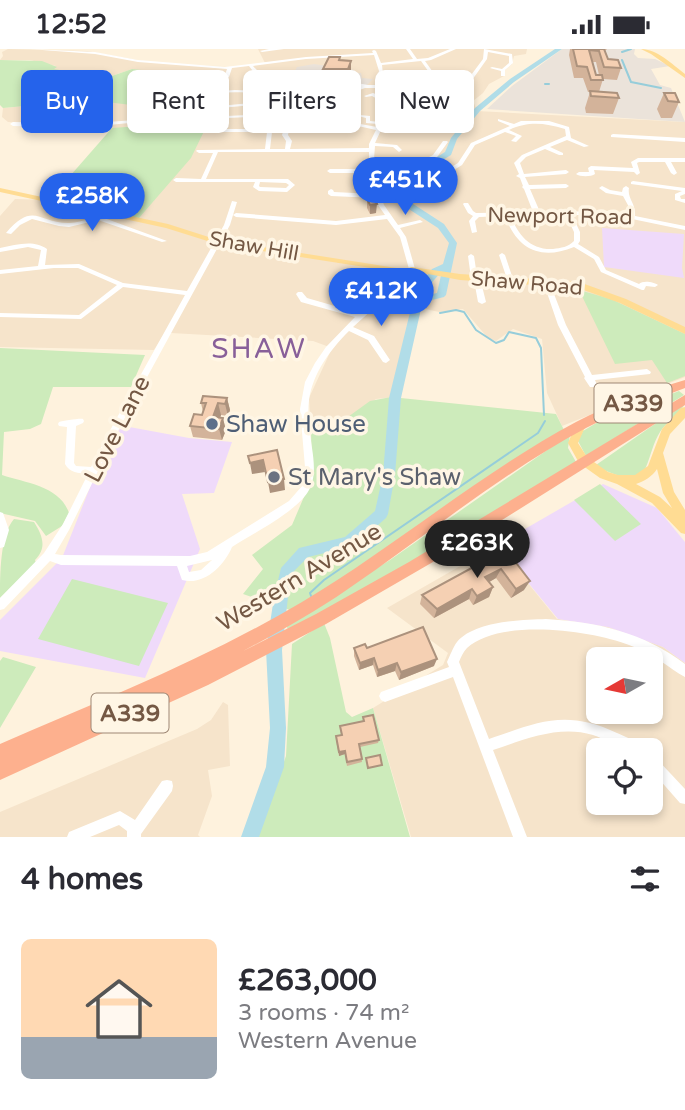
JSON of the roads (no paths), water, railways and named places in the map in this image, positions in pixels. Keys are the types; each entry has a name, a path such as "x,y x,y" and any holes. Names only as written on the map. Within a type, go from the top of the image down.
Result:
{"highway":[{"name":"Western Avenue","path":"0,771 256,643 285,619 372,566 497,478 582,425 685,384"},
{"name":"Western Avenue","path":"0,753 256,643 289,636 441,552 685,399"}],"main road":[{"path":"645,52 666,62 685,76"},
{"name":"Shaw Hill","path":"0,190 103,216 169,226 217,242 408,270"},
{"name":"Shaw Road","path":"408,270 475,278 546,281 592,288 685,331"},
{"path":"618,480 635,480 648,474 659,455 666,432 685,411"},
{"path":"582,425 573,441 579,457 604,475 656,500 685,529"},
{"path":"659,455 669,493 685,521"}],"street":[{"path":"31,49 95,53 138,61 230,68 374,52 382,64 382,70"},
{"path":"269,64 262,50 279,49"},
{"path":"408,49 433,75 426,90 455,97 487,50 511,55 509,65 503,73 492,68"},
{"path":"382,64 419,61 441,56 454,49"},
{"path":"302,50 306,58"},
{"path":"251,67 254,70"},
{"path":"361,85 375,86"},
{"path":"361,88 366,86"},
{"path":"366,96 375,95"},
{"path":"361,116 368,117 368,122 375,124"},
{"path":"500,120 515,126"},
{"path":"13,124 79,126 127,121"},
{"path":"330,171 372,175 414,186 431,183 458,165 470,146 505,130 526,123 549,123 567,128 575,125"},
{"path":"537,213 517,163 519,159 567,138 570,133 567,128"},
{"path":"505,130 519,136 514,141"},
{"path":"267,151 270,133"},
{"path":"286,133 289,141 287,151"},
{"path":"48,556 61,560 180,561 209,556 292,504 306,488 310,465 305,400 313,373 327,351 360,316 402,280 408,270 403,237 376,196 370,161 371,147 378,133"},
{"path":"479,133 489,137"},
{"path":"613,136 685,140"},
{"path":"567,138 586,146"},
{"path":"481,141 493,146"},
{"path":"392,179 435,156 445,142"},
{"path":"199,151 287,151 395,146 399,150"},
{"path":"545,147 561,154"},
{"path":"203,180 216,151"},
{"path":"370,161 403,160 403,165"},
{"path":"579,174 592,174 590,167 636,171 634,162 638,160 685,160"},
{"path":"667,160 670,170"},
{"path":"614,169 611,164 618,161"},
{"path":"520,176 555,170 566,172"},
{"path":"176,180 203,180 258,181 290,182 292,185 287,190 259,189 256,187 258,181"},
{"path":"681,180 684,191"},
{"path":"633,183 684,191"},
{"path":"525,187 566,186"},
{"path":"331,191 331,194 376,196"},
{"path":"605,191 625,191 632,207 632,215"},
{"path":"684,191 677,195 678,199 684,201"},
{"name":"Love Lane","path":"0,605 48,556 83,498 94,471 227,225 234,202"},
{"name":"Newport Road","path":"466,207 475,216"},
{"name":"Newport Road","path":"474,232 471,221 475,216 537,213 632,215 685,228"},
{"path":"568,213 577,232 575,245"},
{"path":"507,214 513,233 523,243 539,250 575,245 597,258 603,271 642,288 643,284 655,285"},
{"path":"236,215 336,223 388,218"},
{"path":"11,228 23,219 34,216 68,225 103,216 164,241"},
{"path":"396,226 420,222"},
{"path":"0,250 41,246 44,249 41,267"},
{"path":"502,255 510,279"},
{"path":"471,256 482,302"},
{"path":"0,272 41,267 85,267 122,285 188,293"},
{"path":"546,281 562,325 591,381 647,372"},
{"path":"0,315 81,317 122,285"},
{"path":"300,294 304,300 360,316"},
{"path":"349,328 371,338 386,360"},
{"path":"71,423 69,464 74,469 94,471"},
{"path":"0,516 4,526 0,544"},
{"path":"180,561 186,577 203,577 232,541"},
{"path":"520,837 456,670 454,657 467,641 483,633 525,624 571,625 609,632 650,650 685,671"},
{"path":"384,696 456,670"},
{"path":"486,746 532,731 576,724 595,727 615,738"},
{"path":"663,774 685,798"},
{"path":"135,834 167,786"},
{"path":"74,837 120,818 131,825 135,834"}],"waterway":[{"path":"250,837 275,767 278,728 274,650 288,568 304,552 349,542 381,514 389,475 395,398 419,296 428,298 441,295 453,243 441,226 404,202 394,186 448,153 453,139 464,125 494,95 559,49"},
{"path":"622,52 631,49"},
{"path":"622,60 631,82 661,88"},
{"path":"424,286 435,271 443,267"},
{"path":"440,313 456,310 464,312 476,330 496,343 504,340 509,332 536,338 541,348 544,415"},
{"path":"311,596 310,593 324,580 538,433 545,421"}],"place":[{"name":"Shaw House","path":"212,424"},
{"name":"St Mary's Shaw","path":"274,477"}],"district":[{"name":"SHAW","path":"259,348"}]}
